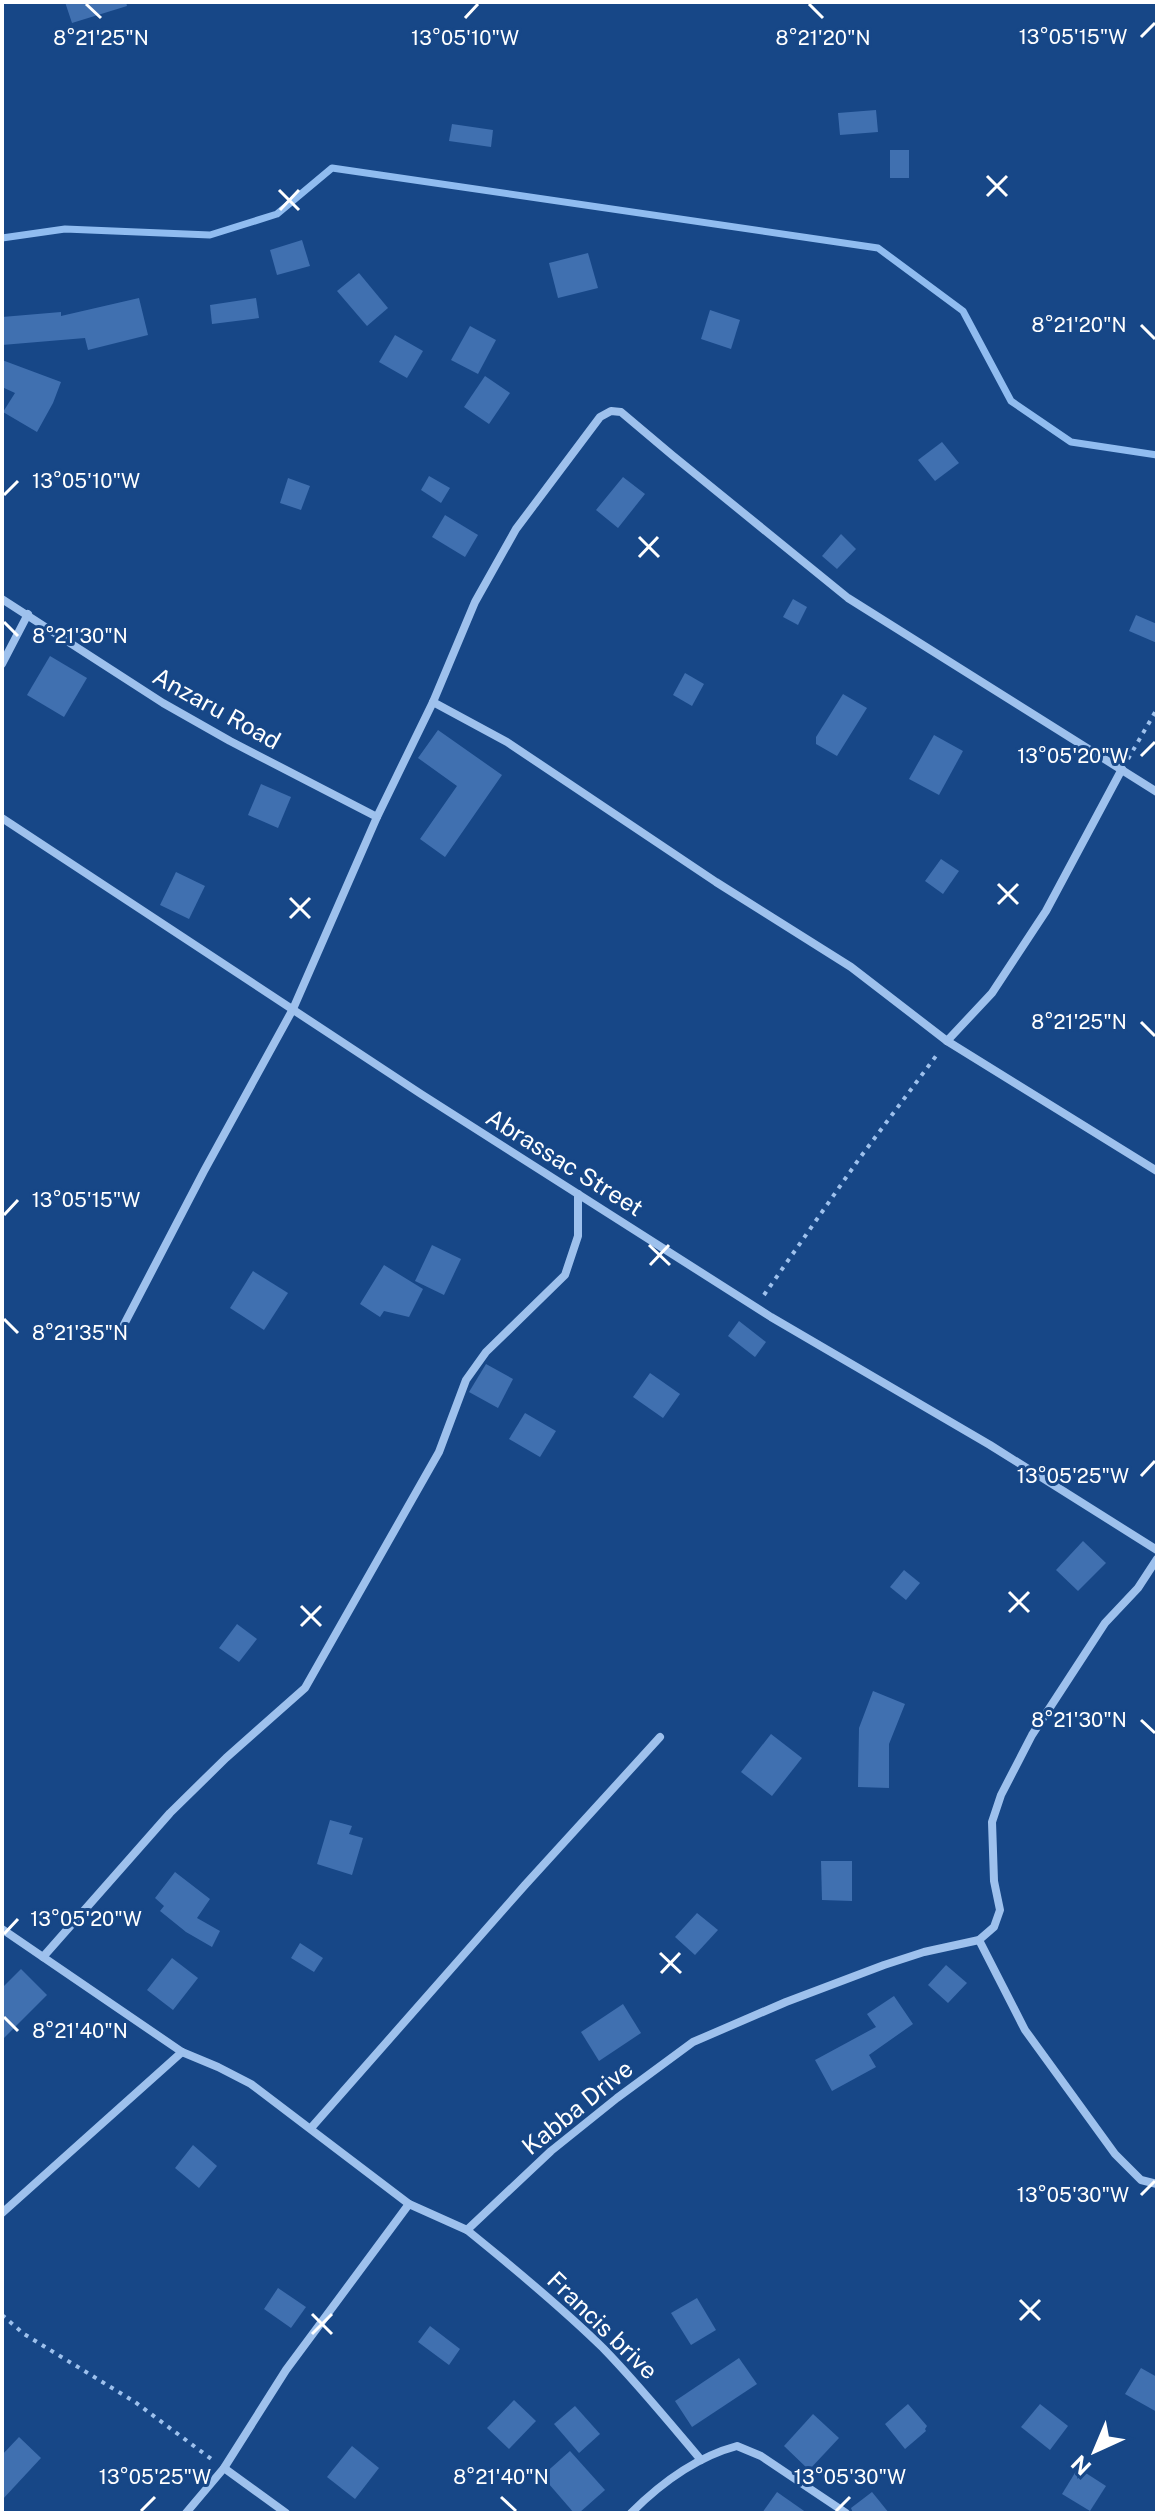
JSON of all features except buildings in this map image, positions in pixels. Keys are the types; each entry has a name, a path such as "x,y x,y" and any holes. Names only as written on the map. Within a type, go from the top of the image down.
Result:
{"street":[{"path":"118,1336 293,1009 377,817 433,702 475,602 516,529 600,417 611,411 621,412 848,598 1157,792"},
{"name":"Anzaru Road","path":"2,599 163,703 377,817"},
{"path":"2,664 28,614"},
{"path":"433,702 507,742 716,882 851,967 947,1041 1157,1171"},
{"path":"947,1041 992,993 1046,911 1122,769"},
{"name":"Abrassac Street","path":"2,818 421,1094 756,1307 990,1445 1157,1550"},
{"path":"43,1957 170,1813 305,1688 439,1452 466,1380 486,1352 565,1275 578,1236 578,1194"},
{"path":"1157,1559 1138,1588 1105,1623 1032,1735 1001,1795 992,1822 994,1881 1000,1910 994,1927 979,1940 1025,2030 1115,2154 1141,2180 1157,2184"},
{"path":"311,2128 660,1737"},
{"path":"2,1929 182,2052 251,2084 409,2204 467,2230"},
{"name":"Kabba Drive","path":"467,2230 551,2151 693,2042 884,1965 979,1940"},
{"path":"2,2213 182,2052"},
{"path":"186,2513 224,2468 286,2370 409,2204"},
{"name":"Francis brive","path":"467,2230 602,2347 701,2460"},
{"path":"631,2513 655,2489 701,2460 737,2446 761,2456 846,2513"},
{"path":"224,2468 286,2513"}],"path":[{"path":"1122,769 1157,709"},
{"path":"756,1307 859,1159 947,1041"},
{"path":"2,2315 24,2334 135,2402 224,2468"}],"waterway":[{"path":"2,238 65,229 210,235 277,214 332,168 878,248 963,311 1011,401 1071,442 1157,455"}]}
